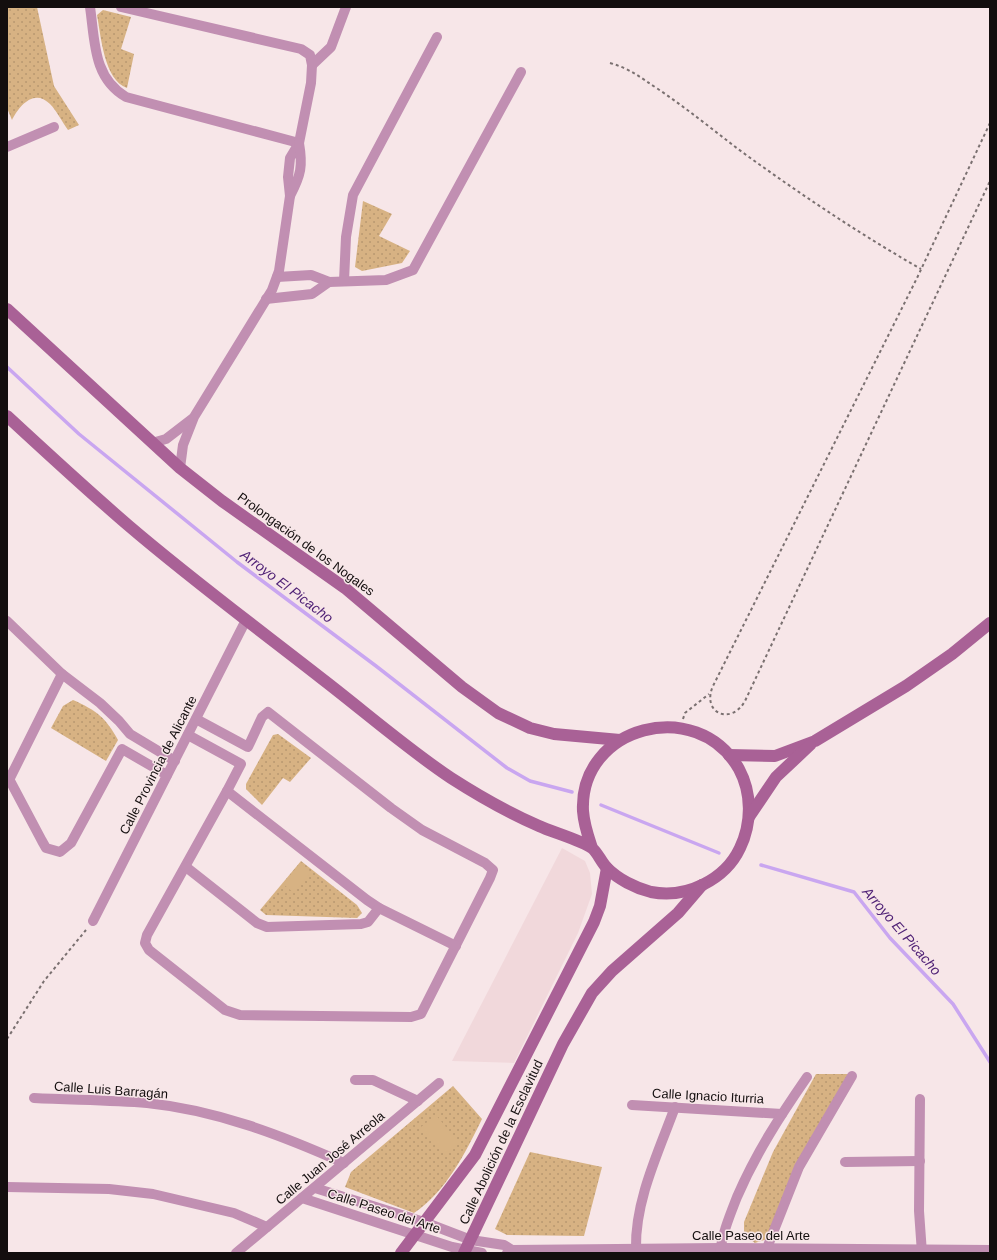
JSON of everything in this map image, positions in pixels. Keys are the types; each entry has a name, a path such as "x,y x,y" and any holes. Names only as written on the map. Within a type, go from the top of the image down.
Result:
{"main road":[{"name":"Prolongación de los Nogales","path":"7,309 180,468 222,501 345,588 462,687 498,713 530,728 554,734 620,740"},
{"path":"7,416 127,524 246,620 451,778 500,807 592,848"},
{"path":"729,755 775,756 815,740 906,686 952,654 990,623"},
{"name":"Prolongación de los Nogales","path":"662,727 680,728 706,737 729,755 739,769 745,784 749,800 749,817 746,834 736,855 730,864 717,876 702,885 677,892 652,892 627,883 607,868 592,848 585,829 583,809 585,789 593,770 605,753 620,740 648,729 662,727"},
{"path":"749,817 776,776 815,740"},
{"name":"Calle Abolición de la Esclavitud","path":"401,1253 413,1235 458,1181 475,1155 594,922 600,906 607,868"},
{"name":"Prolongación de los Nogales","path":"563,1044 592,993 612,971 678,913 702,885"},
{"name":"Calle Abolición de la Esclavitud","path":"465,1252 563,1044"}],"street":[{"path":"90,7 99,67 115,90 126,97 298,143"},
{"path":"121,7 301,49 310,55 312,65 311,83 298,143 290,158 288,177 290,196 276,277 266,299 194,418 183,445 180,468"},
{"path":"312,65 331,47 346,7"},
{"path":"344,281 346,236 354,195 437,37"},
{"path":"276,277 311,275 329,282 386,280 413,270 521,72"},
{"path":"7,147 54,127"},
{"path":"266,299 312,294 329,282"},
{"path":"152,443 166,439 194,418"},
{"name":"Calle Provincia de Alicante","path":"93,921 246,620"},
{"path":"7,621 62,674 100,703 130,734 175,761"},
{"path":"62,674 8,777 46,848 60,852 71,843 130,734"},
{"path":"268,712 391,808 422,830 485,863 493,870 421,1014 411,1017 240,1015 225,1010 150,950 145,943 147,935 228,791 248,747 262,717 268,712"},
{"path":"196,719 248,747"},
{"path":"188,735 241,764"},
{"path":"122,749 167,775"},
{"path":"228,791 379,908 456,946"},
{"path":"186,867 257,923 267,927 361,924 368,922 379,908"},
{"path":"767,1251 799,1167 852,1076"},
{"path":"720,1250 730,1216 749,1170 769,1133 806,1077"},
{"path":"355,1080 373,1080 418,1101"},
{"name":"Calle Juan José Arreola","path":"236,1253 439,1083"},
{"name":"Calle Luis Barragán","path":"34,1098 147,1104 198,1112 243,1123 291,1139 344,1163"},
{"path":"920,1099 919,1211 922,1251"},
{"name":"Calle Ignacio Iturria","path":"632,1105 782,1114"},
{"path":"636,1248 636,1230 649,1178 675,1107"},
{"path":"845,1162 920,1161"},
{"path":"7,1186 109,1189 153,1194 234,1213 267,1227"},
{"name":"Calle Paseo del Arte","path":"315,1188 424,1222 471,1240 504,1245 509,1251 636,1248 659,1251 990,1250"},
{"name":"Calle Paseo del Arte","path":"302,1198 465,1252 482,1253"},
{"path":"344,1212 350,1200"}],"path":[{"path":"610,63 627,68 694,114 739,149 874,242 921,269"},
{"path":"680,728 685,713 709,694 921,269 990,123"},
{"path":"709,694 710,704 717,712 726,715 734,714 742,705 990,182"},
{"path":"7,1038 44,981 93,921"}],"shaded area":[{"path":"7,7 37,7 54,86 79,125 68,130 50,104 38,98 33,98 23,105 12,120 7,108"},
{"path":"103,10 131,17 121,49 134,54 127,88 119,83 108,67 102,45 97,15"},
{"path":"363,201 392,214 379,236 410,251 402,263 362,271 355,267"},
{"path":"73,700 88,707 105,720 118,740 106,761 51,728 63,706"},
{"path":"278,734 311,758 290,782 283,778 262,805 246,789 246,784 273,735"},
{"path":"562,848 585,861 590,873 592,894 578,933 514,1063 452,1061"},
{"path":"301,861 357,905 362,913 357,918 266,915 260,910"},
{"path":"300,863 311,872 294,893 283,884"},
{"path":"816,1074 852,1074 767,1239 755,1243 744,1235 744,1222 773,1152"},
{"path":"453,1086 482,1119 462,1158 446,1183 426,1204 414,1213 345,1187 351,1172"},
{"path":"436,1115 459,1143 445,1155 421,1127"},
{"path":"530,1152 602,1167 584,1236 507,1235 495,1229"}],"waterway":[{"name":"Arroyo El Picacho","path":"7,367 79,434 237,562 376,666 507,768 530,781 572,792"},
{"name":"Arroyo El Picacho","path":"601,805 719,853"},
{"name":"Arroyo El Picacho","path":"761,865 854,892 890,938 953,1004 990,1062"}]}
